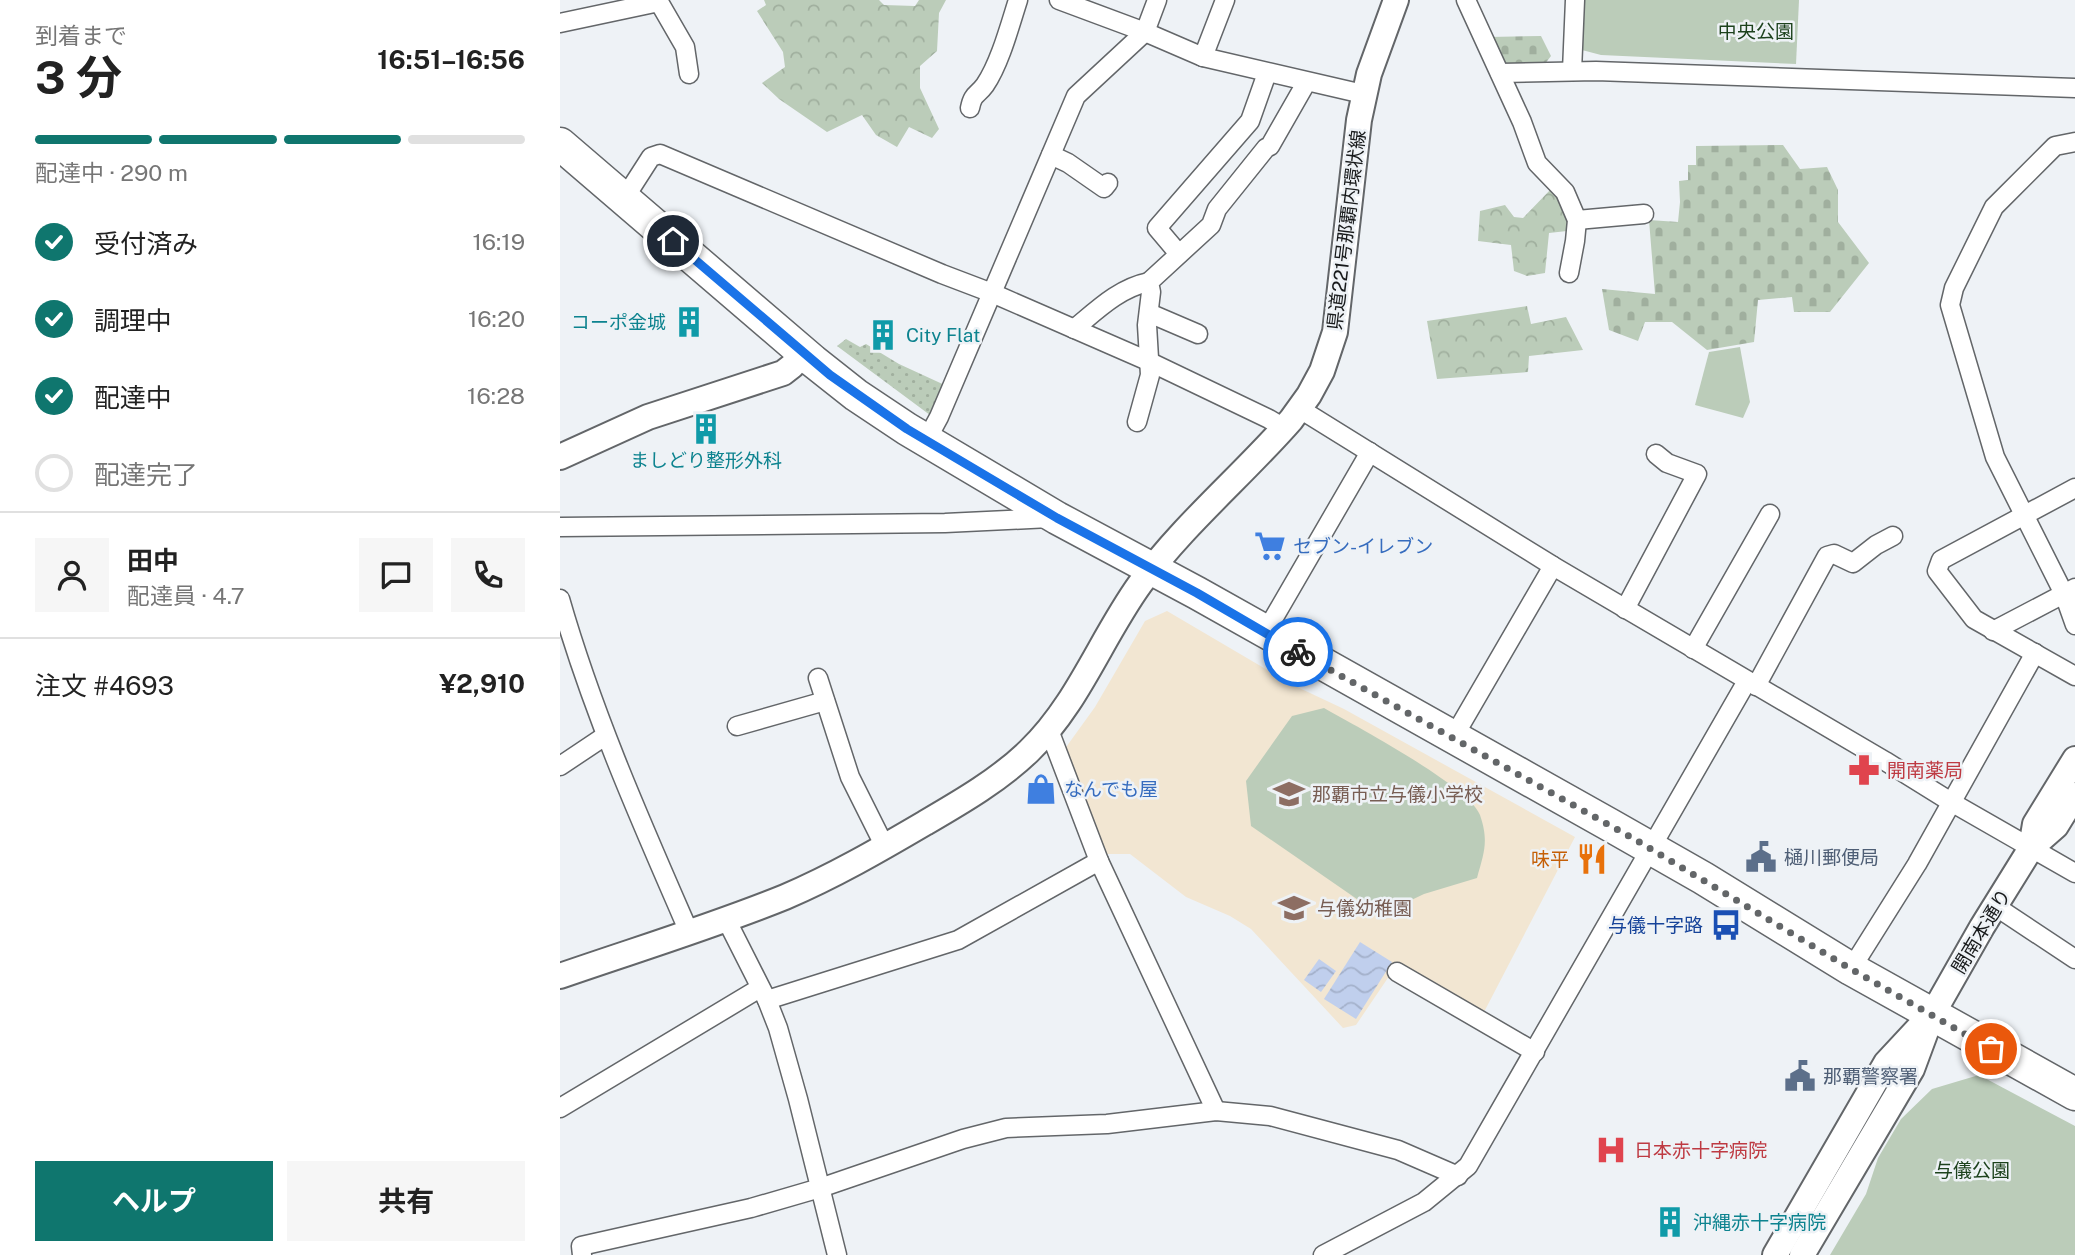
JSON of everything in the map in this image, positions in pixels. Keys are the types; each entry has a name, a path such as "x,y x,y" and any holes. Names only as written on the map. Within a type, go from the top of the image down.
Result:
{"highway":[{"path":"560,144 802,352 856,395 926,442 1057,518 1651,848 1851,969 2075,1094"}],"main road":[{"name":"県道221号那覇内環状線","path":"560,976 786,896 885,847 993,781 1016,764 1049,730 1075,692 1130,599 1152,569 1300,409 1322,371 1335,332 1353,158 1363,94 1396,0"},
{"path":"560,457 648,417 783,373 802,352"},
{"name":"開南本通り","path":"2031,848 2035,824 2075,759"},
{"name":"開南本通り","path":"1932,1015 2031,848 2056,826 2075,795"},
{"path":"1775,1255 1886,1063 1932,1015"},
{"path":"1802,1255 1912,1069 1932,1015"}],"street":[{"path":"970,108 972,96 985,85 1005,41 1018,0"},
{"path":"1059,0 1085,4 1203,57 1306,83 1363,94"},
{"path":"926,442 939,418 1076,96 1145,32 1157,0"},
{"path":"1203,57 1225,0"},
{"path":"1466,0 1522,122 1537,163 1565,192 1577,219 1576,242 1569,273"},
{"path":"1572,71 1576,0"},
{"path":"560,23 659,2 685,47 689,74"},
{"path":"1500,73 1572,71 2075,88"},
{"path":"1179,254 1157,228 1250,121 1267,73"},
{"path":"1074,328 1110,299 1135,285 1149,282 1211,225 1217,209 1231,189 1270,146 1306,83"},
{"path":"2075,142 2055,146 1994,207 1954,288 1950,305 1995,457 2023,516 2069,591 2075,625"},
{"path":"624,199 651,157 660,154 1074,328 1148,361 1283,428"},
{"path":"1051,155 1068,163 1104,188 1108,183"},
{"path":"1577,219 1644,214"},
{"path":"1138,422 1150,374 1149,282"},
{"path":"1149,313 1198,334"},
{"path":"1300,409 1553,566 2075,873"},
{"path":"1265,633 1370,452"},
{"path":"1625,609 1697,474 1667,463 1656,454"},
{"path":"2075,488 1941,560 1937,571 1974,618 2075,676"},
{"path":"1693,649 1770,514"},
{"path":"560,527 945,523 1057,518"},
{"path":"1323,1255 1424,1202 1458,1176 1475,1155 1651,848 1827,556 1834,554 1853,563 1893,536"},
{"path":"1453,738 1553,566"},
{"path":"1993,631 2069,591"},
{"path":"560,599 605,736 689,932"},
{"path":"1851,969 1917,864 2035,653"},
{"path":"818,678 850,777 885,847"},
{"path":"737,726 825,701"},
{"path":"1049,730 1099,861 1216,1111"},
{"path":"560,765 605,736"},
{"path":"560,1108 763,994 958,940 1099,861"},
{"path":"1995,906 2075,959"},
{"path":"726,919 778,1028 837,1255"},
{"path":"1397,972 1535,1052"},
{"path":"582,1255 581,1246 751,1208 1000,1129 1107,1124 1216,1111 1270,1116 1398,1150 1458,1176"}],"shaded area":[{"name":"那覇市立与儀小学校","path":"1167,611 1293,685 1344,709 1575,837 1483,1014 1396,966 1356,1025 1343,1028 1251,929 1230,916 1186,897 1130,854 1107,854 1064,750 1095,707 1145,621"}],"green space":[{"path":"764,0 879,0 884,5 915,6 919,0 946,0 939,13 937,51 920,66 920,88 939,129 932,138 909,127 897,147 876,135 862,115 827,132 779,99 762,83 785,67 783,52 757,11 766,5"},
{"name":"中央公園","path":"1584,0 1799,0 1796,64 1601,55 1582,50"},
{"path":"1541,36 1551,56 1544,65 1521,67 1504,62 1489,37"},
{"path":"1783,145 1800,169 1827,167 1838,190 1838,222 1869,263 1830,312 1794,312 1792,297 1758,300 1754,342 1707,350 1672,322 1645,322 1638,341 1609,330 1602,289 1655,294 1649,220 1678,222 1679,181 1688,180 1688,165 1696,165 1696,146"},
{"path":"1551,189 1567,211 1567,231 1549,233 1545,273 1527,276 1514,271 1511,245 1478,241 1480,211 1505,205 1514,217 1523,218"},
{"path":"1527,306 1531,324 1566,317 1583,350 1529,356 1528,372 1437,379 1427,321"},
{"path":"846,339 860,347 866,344 899,364 949,387 934,418 837,346"},
{"path":"1740,347 1750,402 1743,418 1695,405 1709,352"},
{"path":"1324,708 1434,773 1471,803 1480,815 1485,840 1477,878 1424,894 1380,915 1251,826 1246,781 1292,716"},
{"name":"与儀公園","path":"1979,1075 2075,1126 2075,1255 1830,1255 1866,1194 1878,1158 1901,1119 1932,1089"}],"water":[{"path":"1360,942 1392,962 1356,1019 1324,999"},
{"path":"1319,959 1336,971 1321,992 1304,980"}],"way so far":[{"path":"1298,652 1703,878 1748,908 1991,1049"}],"place":[{"name":"コーポ金城","path":"689,322"},
{"name":"City Flat","path":"883,335"},
{"name":"ましどり整形外科","path":"706,429"},
{"name":"セブン-イレブン","path":"1270,546"},
{"name":"開南薬局","path":"1864,770"},
{"name":"なんでも屋","path":"1041,789"},
{"name":"那覇市立与儀小学校","path":"1289,794"},
{"name":"樋川郵便局","path":"1761,857"},
{"name":"味平","path":"1592,859"},
{"name":"与儀幼稚園","path":"1294,908"},
{"name":"与儀十字路","path":"1726,925"},
{"name":"那覇警察署","path":"1800,1076"},
{"name":"日本赤十字病院","path":"1611,1150"},
{"name":"沖縄赤十字病院","path":"1670,1222"}],"route":[{"path":"673,241 830,375 926,442 1298,652"}]}
